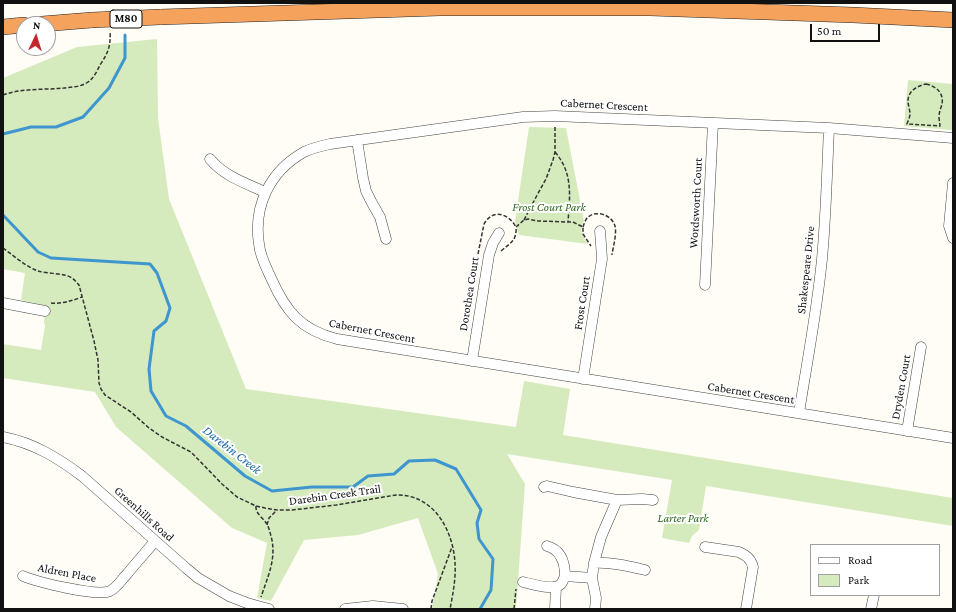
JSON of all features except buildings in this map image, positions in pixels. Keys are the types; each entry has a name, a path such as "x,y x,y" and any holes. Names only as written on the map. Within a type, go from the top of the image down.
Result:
{"highway":[{"name":"M80","path":"56,23 160,17 440,8 650,8 953,20"},
{"path":"3,27 16,26"}],"street":[{"name":"Cabernet Crescent","path":"953,138 829,128 555,116 523,117 316,147 294,158 275,176 265,192 257,221 257,233 262,258 275,286 290,312 315,332 326,336 472,361 953,438"},
{"name":"Wordsworth Court","path":"705,285 713,123"},
{"name":"Shakespeare Drive","path":"799,414 822,259 829,128"},
{"path":"357,140 366,191 380,217 386,239"},
{"path":"210,159 222,171 232,178 265,192"},
{"path":"953,182 949,226 953,238"},
{"name":"Frost Court","path":"583,379 602,259 600,231"},
{"name":"Dorothea Court","path":"472,361 489,255 493,243 499,233"},
{"path":"3,303 48,307"},
{"name":"Dryden Court","path":"907,431 921,347"},
{"name":"Greenhills Road","path":"3,437 20,441 48,452 66,464 82,476 186,568 203,581 246,606 257,606 269,609"},
{"path":"544,487 547,486 617,500 653,500"},
{"path":"595,609 596,598 592,578 594,563 601,537 617,500"},
{"name":"Aldren Place","path":"23,576 52,585 96,593 109,592 118,585 155,541"},
{"path":"523,582 546,587 556,587 561,584 565,576 565,568 558,552 547,546"},
{"path":"705,547 739,552 752,563 753,568 746,609"},
{"path":"594,563 606,562 645,570"},
{"path":"565,576 592,578"},
{"path":"555,609 556,587"},
{"path":"871,609 874,596"},
{"path":"345,609 373,606 403,609"}],"path":[{"path":"3,95 26,90 73,87 88,82 97,72 108,53 111,42 110,34"},
{"path":"926,84 935,87 942,96 942,106 938,117 940,126 907,124 910,114 908,98 910,93 919,85 926,84"},
{"path":"516,227 524,220 546,179 555,152 555,127"},
{"path":"555,152 561,159 570,185 568,222"},
{"path":"478,255 486,220 490,216 500,214 508,217 513,222 516,227 516,232 513,241 498,256"},
{"path":"592,250 584,234 583,227 587,219 591,216 601,214 610,217 615,225 616,231 612,254"},
{"path":"524,220 573,222 583,227"},
{"name":"Darebin Creek Trail","path":"3,248 28,266 37,270 44,273 71,277 74,279 79,285 94,341 98,360 99,383 105,395 131,412 162,437 191,452 237,497 256,506 277,510 292,510 405,495 424,502 433,509 440,518 450,537 455,561 455,581 450,609"},
{"path":"48,307 82,297"},
{"path":"256,506 256,511 267,525 273,543 273,556 270,568 257,606"},
{"path":"267,525 269,518 277,510"},
{"path":"431,609 432,601 452,547"},
{"path":"514,609 516,584 523,582"}],"green space":[{"name":"Larter Park","path":"157,39 158,118 169,199 246,389 516,427 524,381 570,389 563,435 953,498 953,526 706,486 699,530 692,536 689,543 662,538 672,480 507,454 525,484 516,609 432,609 438,574 418,518 358,535 304,540 271,601 257,598 267,543 232,528 116,427 95,392 3,378 3,344 41,350 45,326 46,306 21,300 25,273 3,269 3,78 77,47"},
{"path":"908,80 953,84 952,130 904,126"},
{"name":"Frost Court Park","path":"529,127 566,128 584,221 582,233 588,244 519,235 515,221"}],"waterway":[{"name":"Darebin Creek","path":"3,134 31,127 56,127 83,117 109,88 125,58 125,35"},
{"name":"Darebin Creek","path":"3,215 38,252 51,258 150,264 157,273 170,308 166,321 154,331 149,369 151,391 166,416 186,426 245,476 272,491 312,487 353,487 368,476 394,474 409,461 435,460 456,469 481,510 477,523 479,539 493,559 491,590 480,609"}]}
